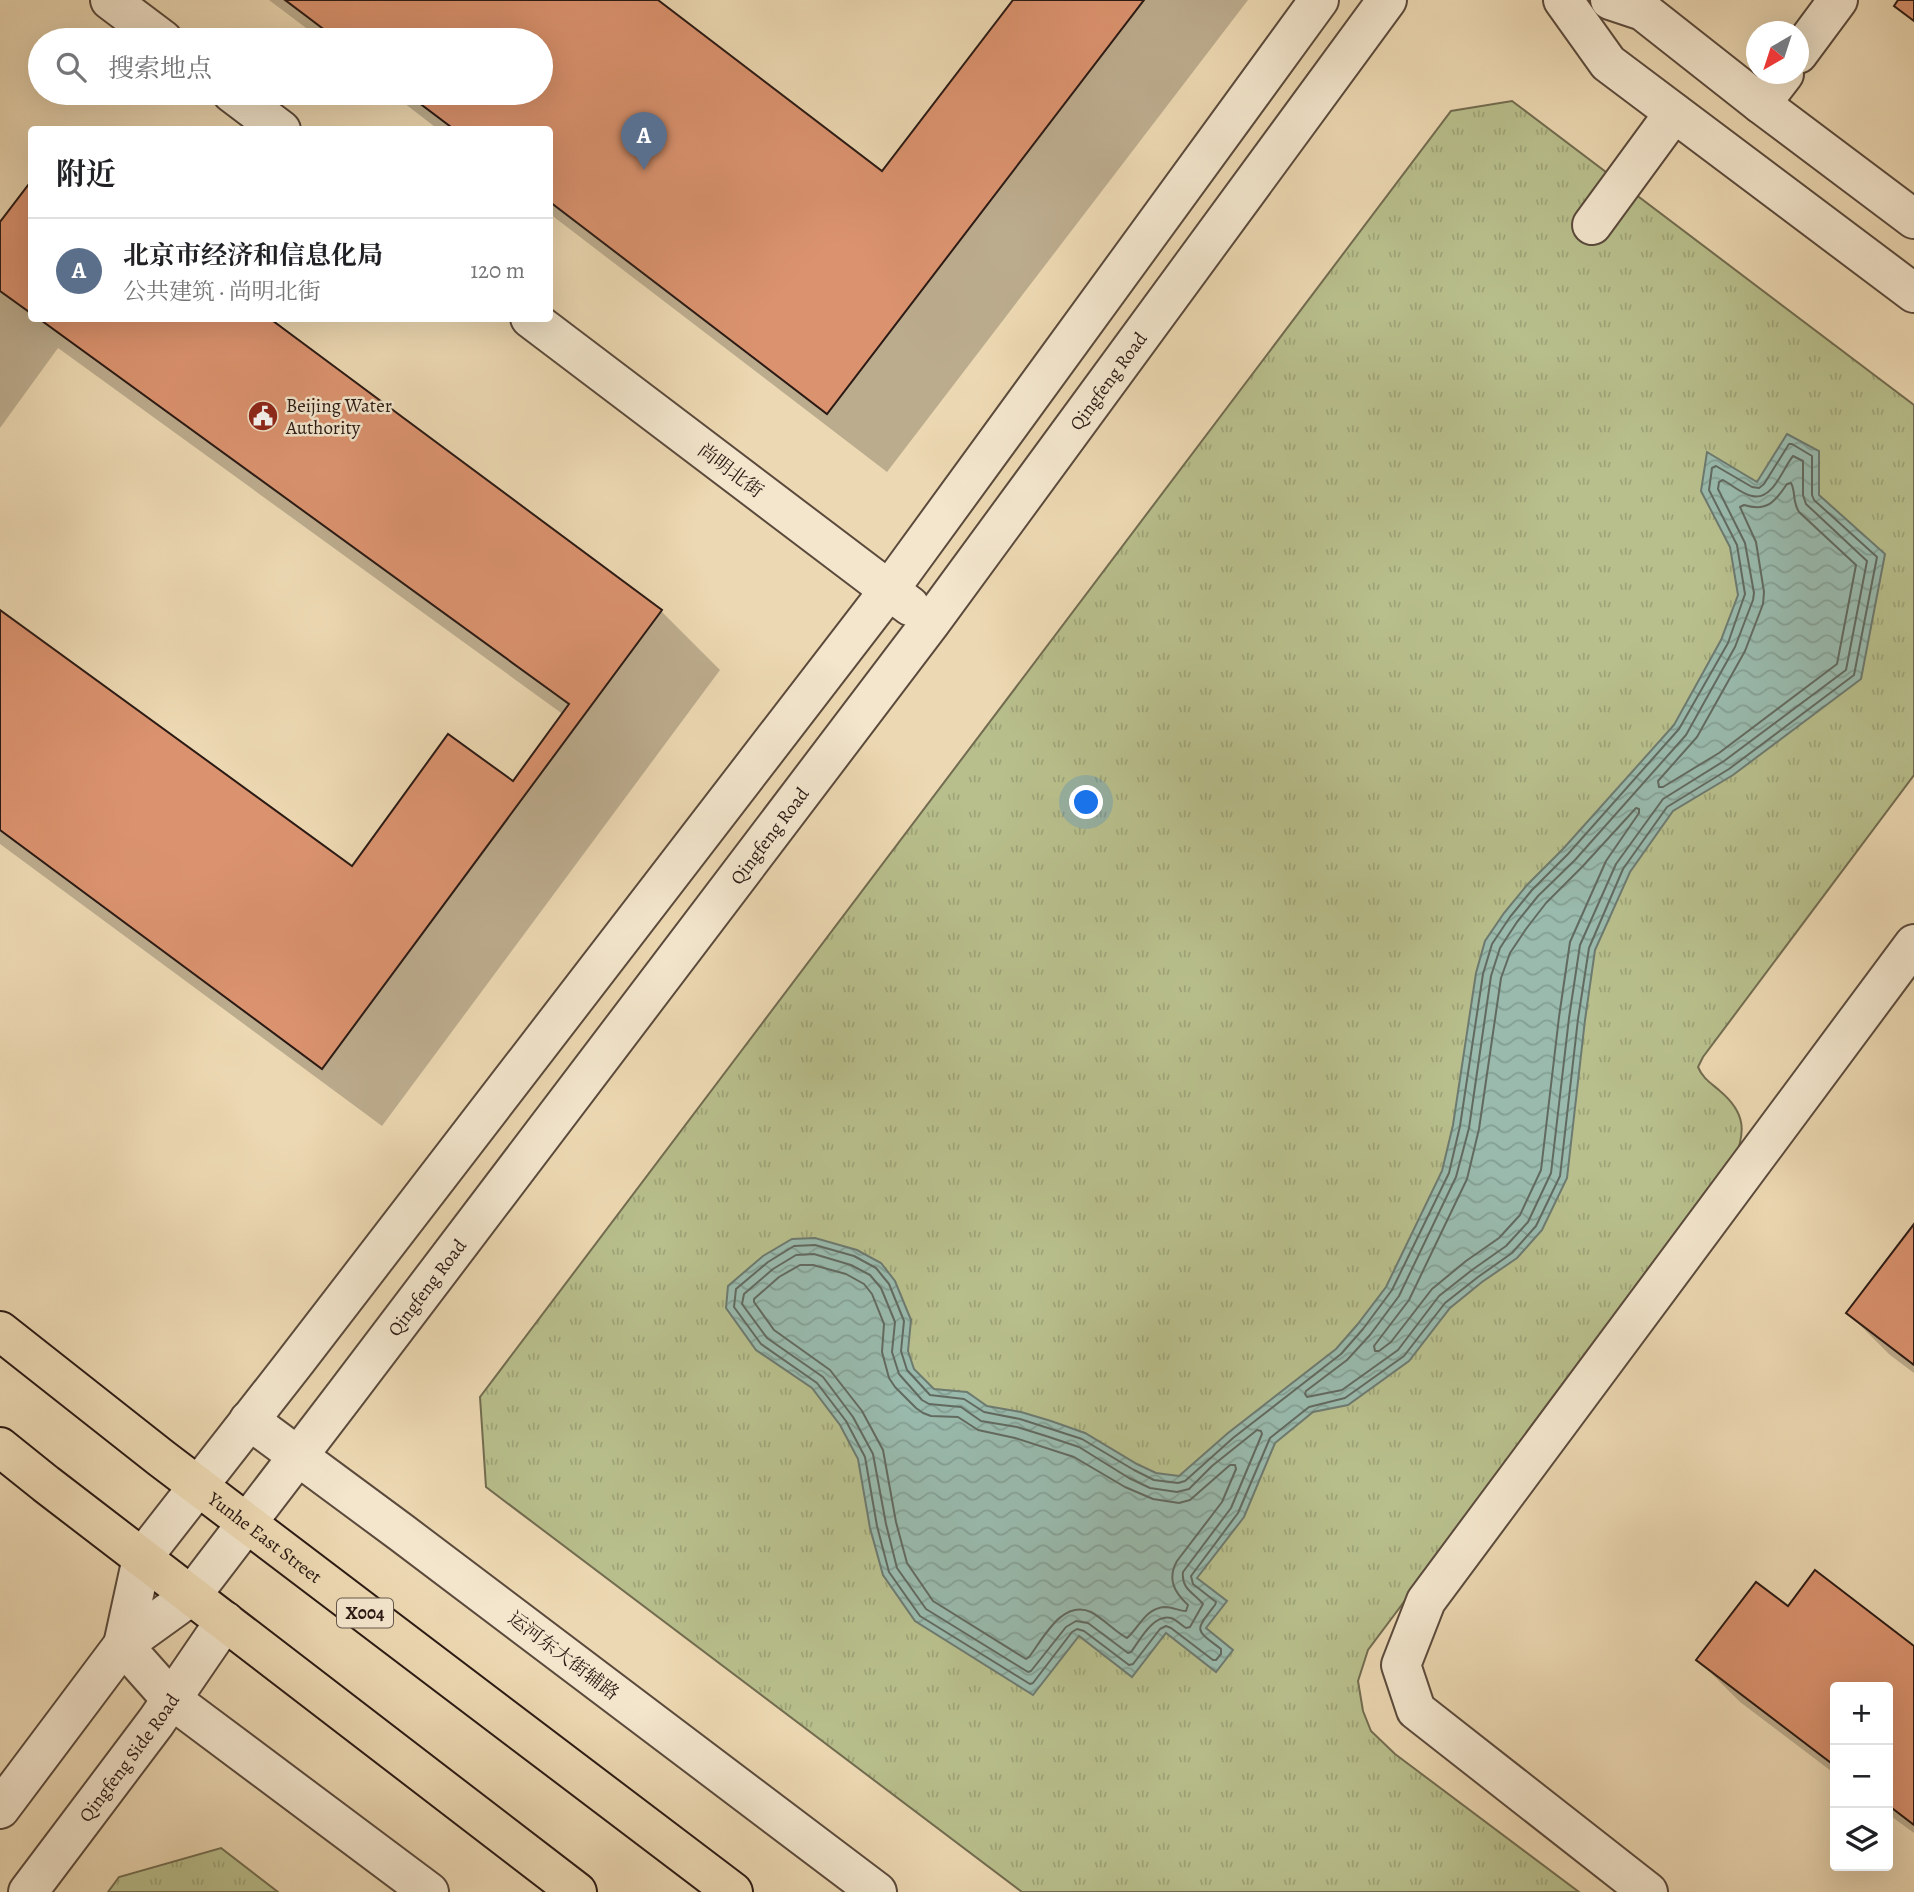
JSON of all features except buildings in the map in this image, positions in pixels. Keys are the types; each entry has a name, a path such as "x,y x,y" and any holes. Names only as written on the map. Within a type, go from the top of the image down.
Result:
{"main road":[{"name":"Yunhe East Street","path":"0,1331 197,1485 733,1892"},
{"path":"0,1447 577,1892"}],"street":[{"path":"110,0 147,28"},
{"name":"Qingfeng Road","path":"123,1645 142,1558 889,590 1319,0"},
{"name":"Qingfeng Road","path":"0,1809 123,1645 191,1595 298,1456 931,622 1387,0"},
{"path":"1563,0 1608,63 1914,293"},
{"path":"1610,0 1643,11 1914,219"},
{"path":"1809,39 1838,0"},
{"path":"1761,104 1776,84"},
{"path":"248,105 276,126"},
{"path":"1592,225 1674,113"},
{"name":"尚明北街","path":"535,322 931,622"},
{"path":"1648,1892 1416,1710 1401,1665 1426,1601 1914,944"},
{"name":"运河东大街辅路","path":"249,1420 877,1892"},
{"name":"Qingfeng Side Road","path":"28,1892 171,1699 225,1621"},
{"path":"123,1645 171,1699 429,1892"}],"green space":[{"path":"1512,101 1914,405 1914,775 1698,1067 1705,1078 1729,1099 1739,1115 1742,1132 1734,1161 1368,1650 1358,1681 1363,1711 1371,1731 1395,1754 1579,1892 1022,1892 486,1487 480,1397 1451,111"},
{"path":"221,1848 278,1892 108,1892 119,1877"}],"water":[{"path":"1787,434 1819,451 1819,495 1885,554 1861,679 1733,775 1673,811 1630,872 1595,950 1567,1178 1542,1230 1517,1258 1450,1308 1409,1361 1348,1405 1313,1412 1275,1443 1244,1517 1197,1578 1227,1601 1206,1628 1233,1650 1216,1672 1166,1633 1132,1677 1079,1636 1033,1695 915,1621 883,1575 870,1528 858,1459 840,1425 812,1388 756,1350 726,1308 728,1286 763,1256 792,1239 815,1238 857,1250 881,1263 895,1281 911,1320 908,1351 914,1369 934,1389 967,1392 987,1406 1021,1412 1085,1433 1156,1473 1179,1476 1228,1433 1336,1349 1386,1287 1442,1171 1453,1125 1476,973 1485,941 1527,885 1563,849 1674,725 1721,640 1738,595 1730,547 1701,491 1707,452 1757,482"}],"place":[{"name":"北京市经济和信息化局","path":"644,170"},
{"name":"Beijing Water Authority","path":"263,416"}]}
